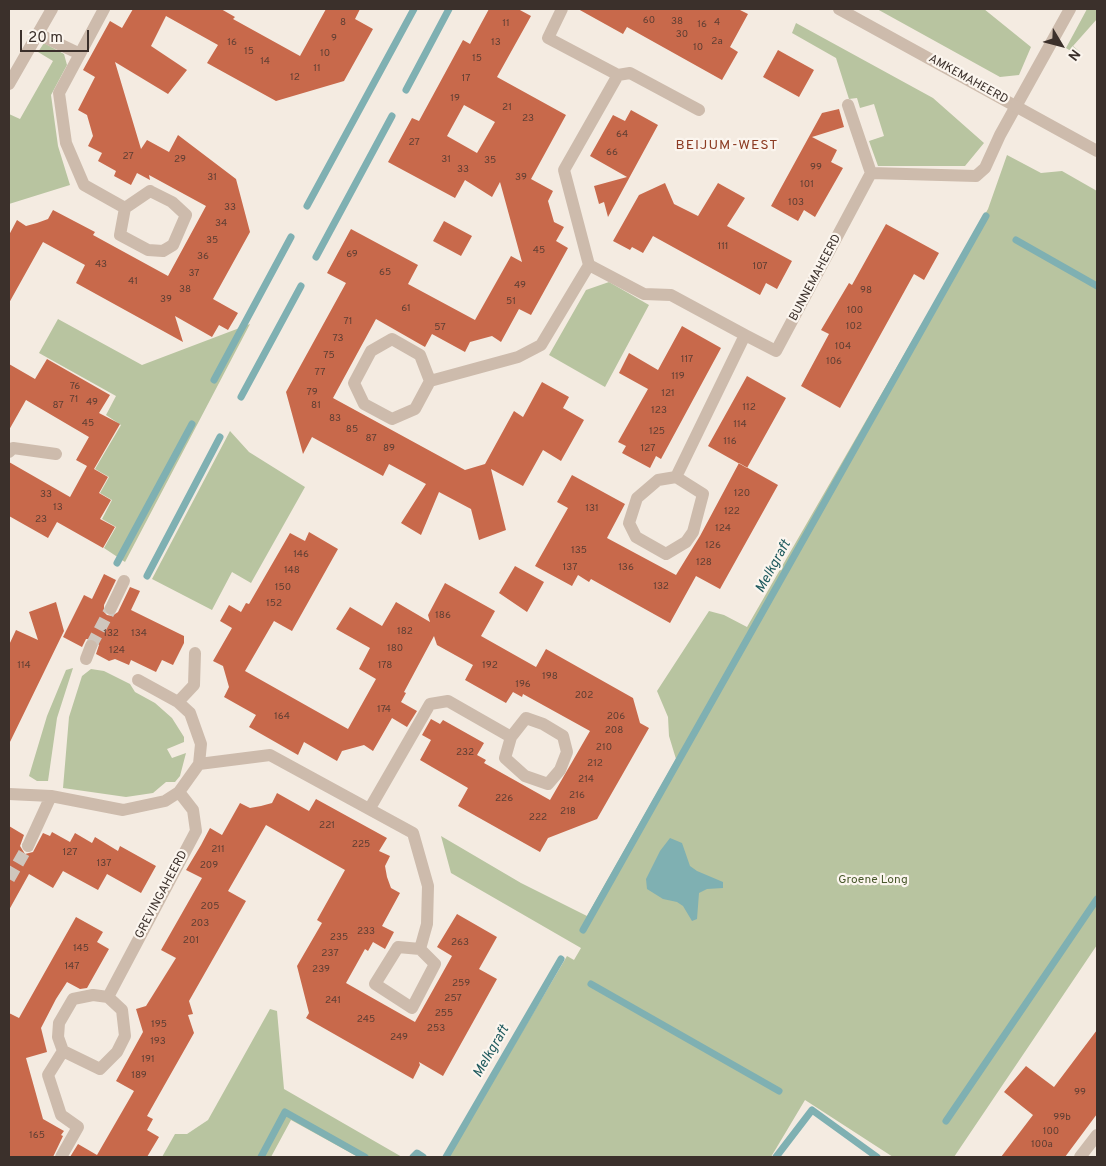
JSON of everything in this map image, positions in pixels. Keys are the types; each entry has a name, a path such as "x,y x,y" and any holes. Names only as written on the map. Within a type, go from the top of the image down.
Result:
{"street":[{"path":"9,84 52,9"},
{"path":"104,9 59,93 66,143 84,185 125,208"},
{"path":"562,9 548,38 618,75 630,73 699,110"},
{"name":"AMKEMAHEERD","path":"838,9 1097,151"},
{"path":"848,105 871,173 976,176 985,168 1016,106 1070,9"},
{"path":"38,34 80,54"},
{"path":"430,381 420,354 392,339 371,350 354,383 364,404 392,418 415,409 430,381 518,357 541,345 589,265 564,170 618,75"},
{"name":"BUNNEMAHEERD","path":"589,265 644,294 671,295 776,351 871,173"},
{"path":"150,191 172,202 186,215 173,245 163,251 148,250 120,235 125,208 150,191"},
{"path":"676,477 745,335"},
{"path":"9,452 13,448 56,454"},
{"path":"676,477 703,494 693,532 686,542 666,554 636,537 629,523 637,498 658,480 676,477"},
{"path":"111,608 124,581"},
{"path":"86,659 92,646"},
{"path":"178,702 194,685 195,653"},
{"path":"9,794 51,796 123,810 165,801 180,792 199,764 201,744 190,712 178,702 138,680"},
{"path":"370,808 430,704 448,701 510,737"},
{"path":"526,718 543,724 563,736 567,752 560,770 548,784 525,776 505,758 510,737 526,718"},
{"path":"199,764 270,755 414,833 428,886 427,924 420,949"},
{"name":"GREVINGAHEERD","path":"108,997 196,831 193,810 180,792"},
{"path":"28,846 51,796"},
{"path":"398,947 420,949 435,964 412,1008 375,984 398,947"},
{"path":"93,995 108,997 122,1010 126,1036 117,1052 100,1069 63,1051 58,1037 59,1023 73,999 93,995"},
{"path":"61,1157 78,1127 61,1115 48,1075 63,1051"},
{"path":"1080,1157 1097,1135"}],"green space":[{"path":"877,9 984,9 1031,47 1019,75 1000,77"},
{"path":"1087,9 1097,9 1097,19 1073,46 1080,52 1077,55 1066,48"},
{"path":"796,23 933,98 984,143 965,166 878,166 869,141 884,136 874,104 860,108 857,98 849,99 836,58 792,33"},
{"path":"44,43 64,54 67,65 51,95 58,146 70,185 9,204 9,114 20,119 53,61 38,52"},
{"name":"Groene Long","path":"1007,155 1041,173 1062,171 1097,191 1097,945 954,1157 893,1157 805,1100 771,1157 448,1157 567,956 574,960 581,948 451,873 441,836 521,883 587,916 676,759 669,736 668,717 657,691 709,611 724,615 747,627 988,209"},
{"path":"609,282 649,305 605,387 549,355 586,290"},
{"path":"58,319 142,365 250,324 125,562 104,548 116,527 102,519 112,500 100,493 109,477 95,469 121,425 106,415 116,396 39,353"},
{"path":"230,431 249,452 305,487 251,583 232,572 212,610 152,579"},
{"path":"73,668 57,718 48,781 37,781 29,776 47,716 66,670"},
{"path":"91,669 104,671 130,684 135,692 155,703 172,718 184,737 184,742 167,749 172,758 186,753 180,776 175,782 166,782 153,793 126,797 63,788 69,717 82,676"},
{"path":"270,1009 277,1011 284,1089 402,1157 358,1157 291,1120 271,1157 162,1157 175,1134 187,1134 208,1120"}],"water":[{"path":"670,838 682,843 690,866 723,882 723,888 707,889 699,893 697,919 692,921 683,906 677,902 663,899 647,889 646,879 660,851"}],"building":[{"path":"133,9 221,9 235,17 233,19 300,56 326,9 360,9 355,19 373,29 344,81 276,101 207,63 218,45 166,16 151,46 187,70 168,94 115,62 141,149 147,140 169,152 178,135 236,179 250,232 213,299 238,313 228,330 219,325 212,337 175,316 183,342 76,283 85,265 43,242 9,303 9,235 17,220 26,226 37,223 48,219 53,210 95,232 93,235 168,276 206,206 149,175 150,180 137,173 131,185 114,176 116,171 98,161 102,153 88,146 93,136 87,115 78,110 95,77 83,70 110,21 122,28"},
{"path":"489,9 518,9 531,16 497,77 566,115 531,179 553,191 548,201 554,222 564,227 556,241 568,248 531,315 519,309 501,342 492,336 470,342 465,352 432,334 425,347 376,319 333,398 465,470 485,464 514,411 523,417 542,382 569,397 563,408 584,420 561,461 543,450 523,486 491,469 506,530 479,540 471,509 439,492 421,535 401,523 426,484 389,464 383,476 312,437 303,454 286,392 346,283 327,273 351,229 418,265 408,284 475,320 511,256 522,262 500,182 492,197 465,180 455,198 388,162 412,118 419,121 463,40 470,44","holes":["464,105 495,122 477,153 447,136"]},
{"path":"578,9 738,9 748,14 730,47 738,52 722,80 627,27 623,34"},
{"path":"778,50 814,70 799,97 763,77"},
{"path":"839,109 844,127 812,137 837,150 831,162 843,168 815,217 804,210 798,221 771,206 822,113"},
{"path":"631,110 658,125 608,217 604,202 599,204 594,186 627,177 590,156 613,115 625,121"},
{"path":"665,183 674,204 698,216 718,183 745,198 727,226 792,261 777,289 766,283 760,295 653,236 643,253 632,247 630,250 613,241 639,195"},
{"path":"444,221 472,236 461,256 433,241"},
{"path":"886,224 939,253 924,280 914,274 840,408 801,386 829,334 821,330 849,283 852,285"},
{"path":"682,326 721,348 661,459 656,456 650,468 622,453 626,446 618,442 648,389 619,373 629,353 658,370"},
{"path":"47,359 110,395 99,413 120,424 94,469 108,477 99,493 111,500 100,519 115,527 103,548 57,522 48,538 9,516 9,462 70,497 87,466 76,460 89,437 26,400 9,430 9,364 35,379"},
{"path":"747,376 786,398 747,468 708,446"},
{"path":"739,463 778,485 720,589 696,576 670,623 591,579 589,582 578,575 572,586 535,566 568,508 557,502 572,475 625,504 607,538 676,575 700,536"},
{"path":"309,532 338,549 292,631 274,621 245,671 348,729 376,679 359,669 370,648 336,629 350,607 382,626 396,602 430,622 428,615 445,583 495,611 481,636 536,667 546,649 633,698 640,723 649,728 597,819 548,838 540,852 458,806 468,788 420,760 431,740 422,735 431,719 440,724 443,720 484,743 477,755 486,760 484,763 550,800 590,731 523,694 522,697 513,692 506,703 465,680 473,665 437,645 434,636 404,692 406,693 401,702 417,711 407,727 392,718 373,751 364,745 342,751 337,761 304,742 298,755 249,727 256,715 224,697 229,687 223,666 213,661 232,628 220,621 229,605 241,612 246,603 249,604 290,533 305,541"},
{"path":"515,566 544,582 527,612 499,593"},
{"path":"104,574 116,580 104,605 104,612 107,615 112,616 118,612 130,587 140,591 131,610 184,636 184,643 173,665 162,660 156,672 131,660 129,665 115,659 109,661 96,654 99,645 94,639 86,639 82,647 63,637 84,595 92,599"},
{"path":"56,602 64,631 9,744 9,645 16,630 38,640 29,612"},
{"path":"277,793 309,811 316,799 387,838 379,851 390,856 385,866 387,877 391,888 400,893 382,926 394,932 385,949 373,942 368,951 365,949 346,983 415,1022 452,956 437,947 457,914 497,937 479,969 497,979 443,1076 419,1062 420,1065 413,1079 306,1018 309,1013 297,966 322,923 317,920 345,870 266,825 228,891 246,901 189,1001 193,1014 188,1015 194,1033 147,1116 153,1119 147,1130 159,1137 147,1157 70,1157 78,1144 97,1155 134,1091 116,1081 143,1032 136,1009 146,1006 176,958 161,950 202,878 186,870 210,828 222,835 240,803 250,808 261,806 272,803"},
{"path":"9,826 24,835 20,846 25,854 33,852 43,833 50,836 52,832 70,842 75,833 92,843 95,837 118,851 120,846 156,866 141,893 107,874 98,890 63,871 53,888 29,874 9,910"},
{"path":"76,917 103,932 97,942 109,949 87,988 80,989 67,982 41,1028 47,1052 26,1058 43,1119 64,1131 61,1135 63,1136 53,1157 9,1157 9,1013 19,1018"},
{"path":"1097,1030 1097,1114 1065,1157 1001,1157 1033,1115 1004,1092 1026,1066 1054,1087"}],"waterway":[{"path":"307,206 414,9"},
{"path":"406,90 449,9"},
{"path":"316,257 392,116"},
{"name":"Melkgraft","path":"583,930 986,216"},
{"path":"214,380 291,237"},
{"name":"Melkgraft","path":"1016,240 1097,286"},
{"path":"241,397 301,286"},
{"path":"117,563 192,424"},
{"path":"147,576 220,437"},
{"path":"946,1121 1097,899"},
{"name":"Melkgraft","path":"446,1157 561,959"},
{"path":"591,984 779,1091"},
{"path":"776,1157 812,1110 877,1157"},
{"path":"261,1157 285,1112 365,1157"},
{"path":"413,1157 417,1153 423,1157"}],"tunnel":[{"path":"91,646 111,608"},
{"path":"9,879 28,846"}],"district":[{"name":"BEIJUM-WEST","path":"727,146"}]}
